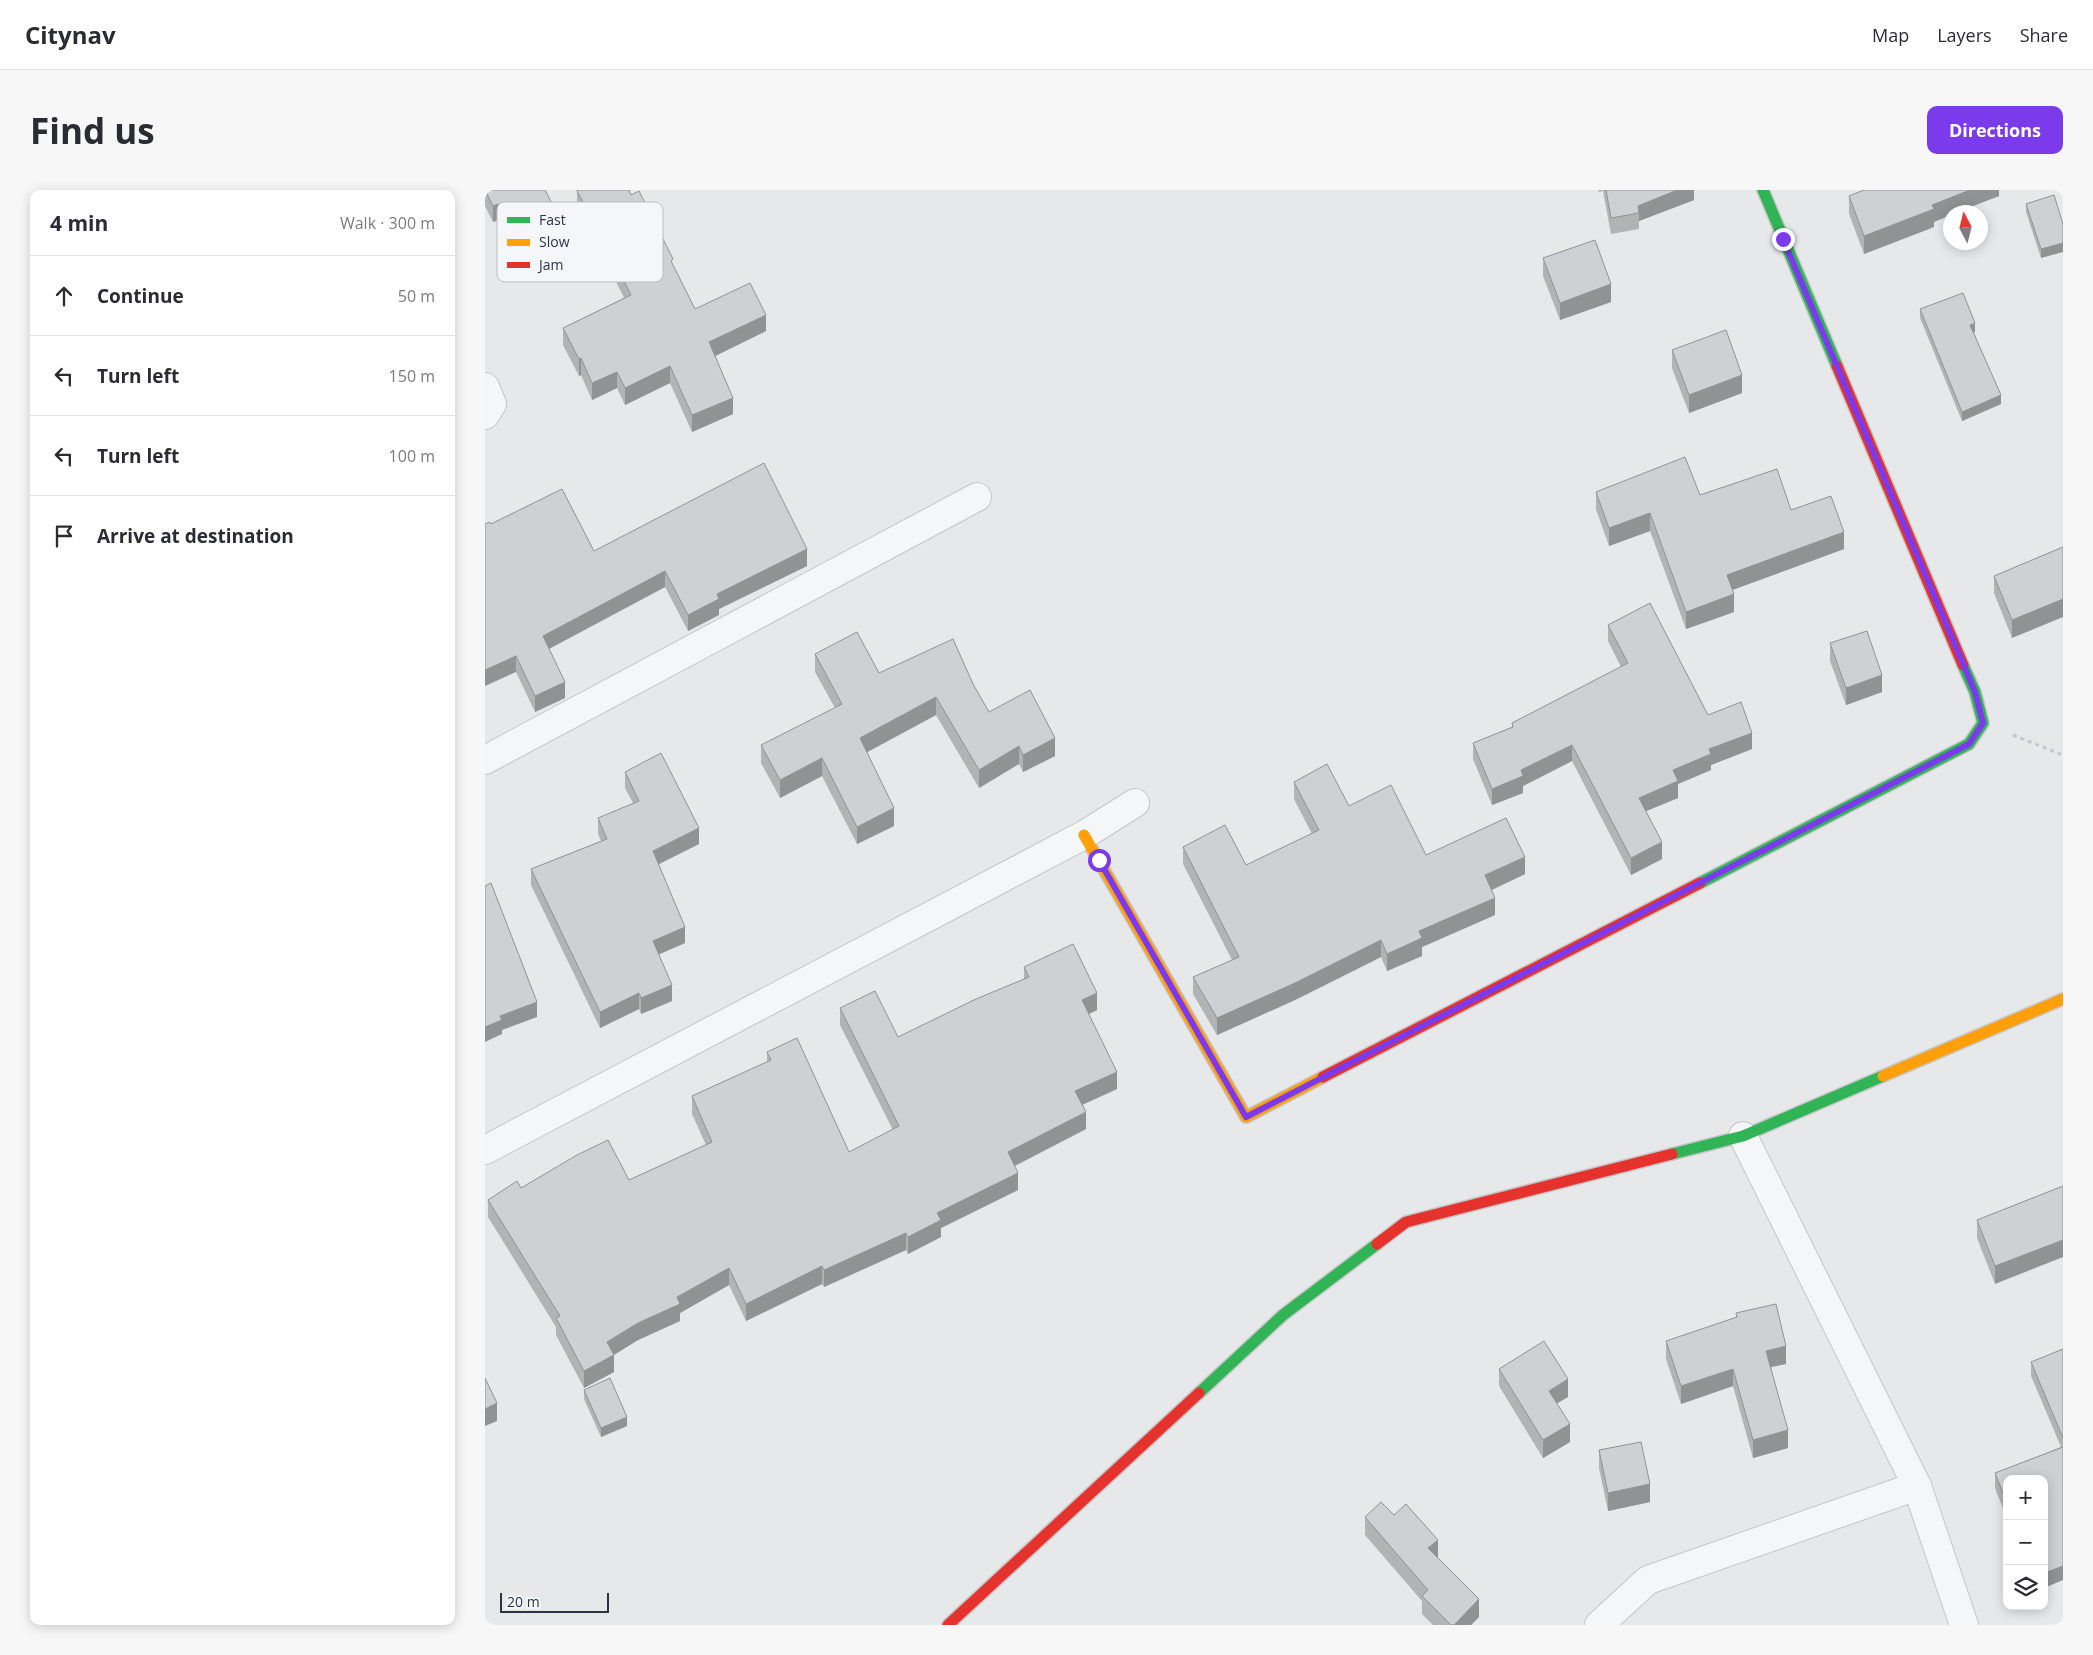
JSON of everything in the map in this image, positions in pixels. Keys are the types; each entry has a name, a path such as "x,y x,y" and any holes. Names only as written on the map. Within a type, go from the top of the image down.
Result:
{"street":[{"path":"1084,835 1246,1117 1969,744 1983,723 1975,692 1763,190"},
{"path":"485,387 492,404 485,415"},
{"path":"485,760 977,497"},
{"path":"485,1150 1084,835 1135,803"},
{"path":"948,1625 1283,1315 1406,1222 1743,1136 2063,999"},
{"path":"1743,1136 1917,1486 1964,1625"},
{"path":"1599,1625 1648,1580 1917,1486"}],"path":[{"path":"1983,723 2063,755"}],"building":[{"path":"485,190 545,190 551,202 497,202 497,204 493,206"},
{"path":"629,190 631,195 639,191 644,202 583,202 577,191"},
{"path":"1606,190 1677,190 1638,206 1639,213 1611,218"},
{"path":"1864,190 1970,190 1932,205 1934,209 1864,236 1849,196"},
{"path":"2054,195 2063,224 2063,243 2041,249 2026,204"},
{"path":"663,239 673,259 671,261 695,309 750,283 766,315 709,342 733,398 692,415 670,366 625,388 617,372 592,383 581,358 579,359 563,328 631,295 625,282 663,282"},
{"path":"1595,240 1611,284 1560,303 1543,258"},
{"path":"1963,293 1975,323 1970,325 2001,395 1962,412 1920,309"},
{"path":"1726,330 1742,375 1689,395 1672,350"},
{"path":"1685,457 1700,495 1777,469 1791,510 1831,496 1844,532 1727,575 1734,594 1686,612 1650,513 1609,528 1596,492"},
{"path":"764,463 807,549 717,594 719,599 688,615 665,571 543,636 565,682 535,696 516,656 485,670 485,524 490,522 491,524 562,489 594,551"},
{"path":"2063,547 2063,599 2012,620 1994,576"},
{"path":"1650,603 1708,715 1741,702 1752,733 1709,749 1711,754 1673,770 1678,781 1639,798 1662,842 1631,858 1572,745 1521,770 1523,776 1492,789 1473,743 1513,727 1512,723 1628,663 1608,625"},
{"path":"1867,631 1882,675 1846,688 1830,643"},
{"path":"857,632 879,673 953,639 973,684 989,712 1030,690 1055,738 1023,755 1019,746 979,770 936,697 860,738 894,808 857,827 822,758 780,780 761,745 842,704 815,654"},
{"path":"661,753 699,828 653,851 685,927 653,941 672,985 641,998 639,993 600,1012 531,869 607,839 598,818 639,801 625,772"},
{"path":"1327,764 1349,806 1391,785 1426,855 1506,818 1525,857 1485,875 1495,898 1419,931 1422,938 1387,954 1381,940 1295,983 1217,1018 1193,977 1239,957 1183,847 1225,825 1246,865 1319,830 1294,782"},
{"path":"491,883 537,1002 500,1016 502,1020 485,1027 485,886"},
{"path":"1073,944 1097,993 1082,1000 1117,1072 1075,1091 1086,1112 1008,1152 1018,1173 937,1213 941,1220 908,1237 906,1233 824,1270 822,1266 746,1304 729,1268 677,1297 680,1304 638,1323 607,1342 614,1355 584,1371 556,1318 560,1316 488,1200 517,1181 521,1188 577,1155 608,1140 629,1180 712,1142 692,1096 771,1060 767,1052 797,1038 849,1152 899,1126 840,1008 875,991 898,1037 976,999 1029,977 1024,967"},
{"path":"2063,1186 2063,1240 1995,1266 1977,1220"},
{"path":"1776,1304 1786,1346 1766,1351 1788,1430 1753,1440 1733,1369 1681,1386 1666,1341 1737,1317 1736,1313"},
{"path":"1544,1341 1568,1379 1549,1391 1570,1424 1543,1440 1499,1369"},
{"path":"2063,1349 2063,1438 2031,1362"},
{"path":"485,1378 497,1403 485,1409"},
{"path":"610,1378 627,1417 601,1428 584,1390"},
{"path":"1641,1442 1650,1484 1608,1493 1599,1450"},
{"path":"2063,1447 2063,1566 2048,1572 2048,1475 2003,1475 2003,1493 1995,1473"},
{"path":"1381,1502 1394,1515 1406,1504 1438,1540 1428,1548 1479,1599 1454,1625 1451,1625 1422,1596 1428,1590 1365,1517"}],"traffic: fast":[{"path":"1763,190 1837,366"},
{"path":"1700,883 1969,744 1983,723 1975,692 1963,665"},
{"path":"1672,1154 1743,1136 1883,1076"},
{"path":"1199,1393 1283,1315 1377,1244"}],"traffic: slow":[{"path":"1084,835 1246,1117 1323,1077"},
{"path":"1883,1076 2063,999"}],"traffic: jam":[{"path":"1837,366 1963,665"},
{"path":"1323,1077 1700,883"},
{"path":"1377,1244 1406,1222 1672,1154"},
{"path":"948,1625 1199,1393"}],"route":[{"path":"1099,860 1246,1117 1969,744 1983,723 1975,692 1783,239"}]}
